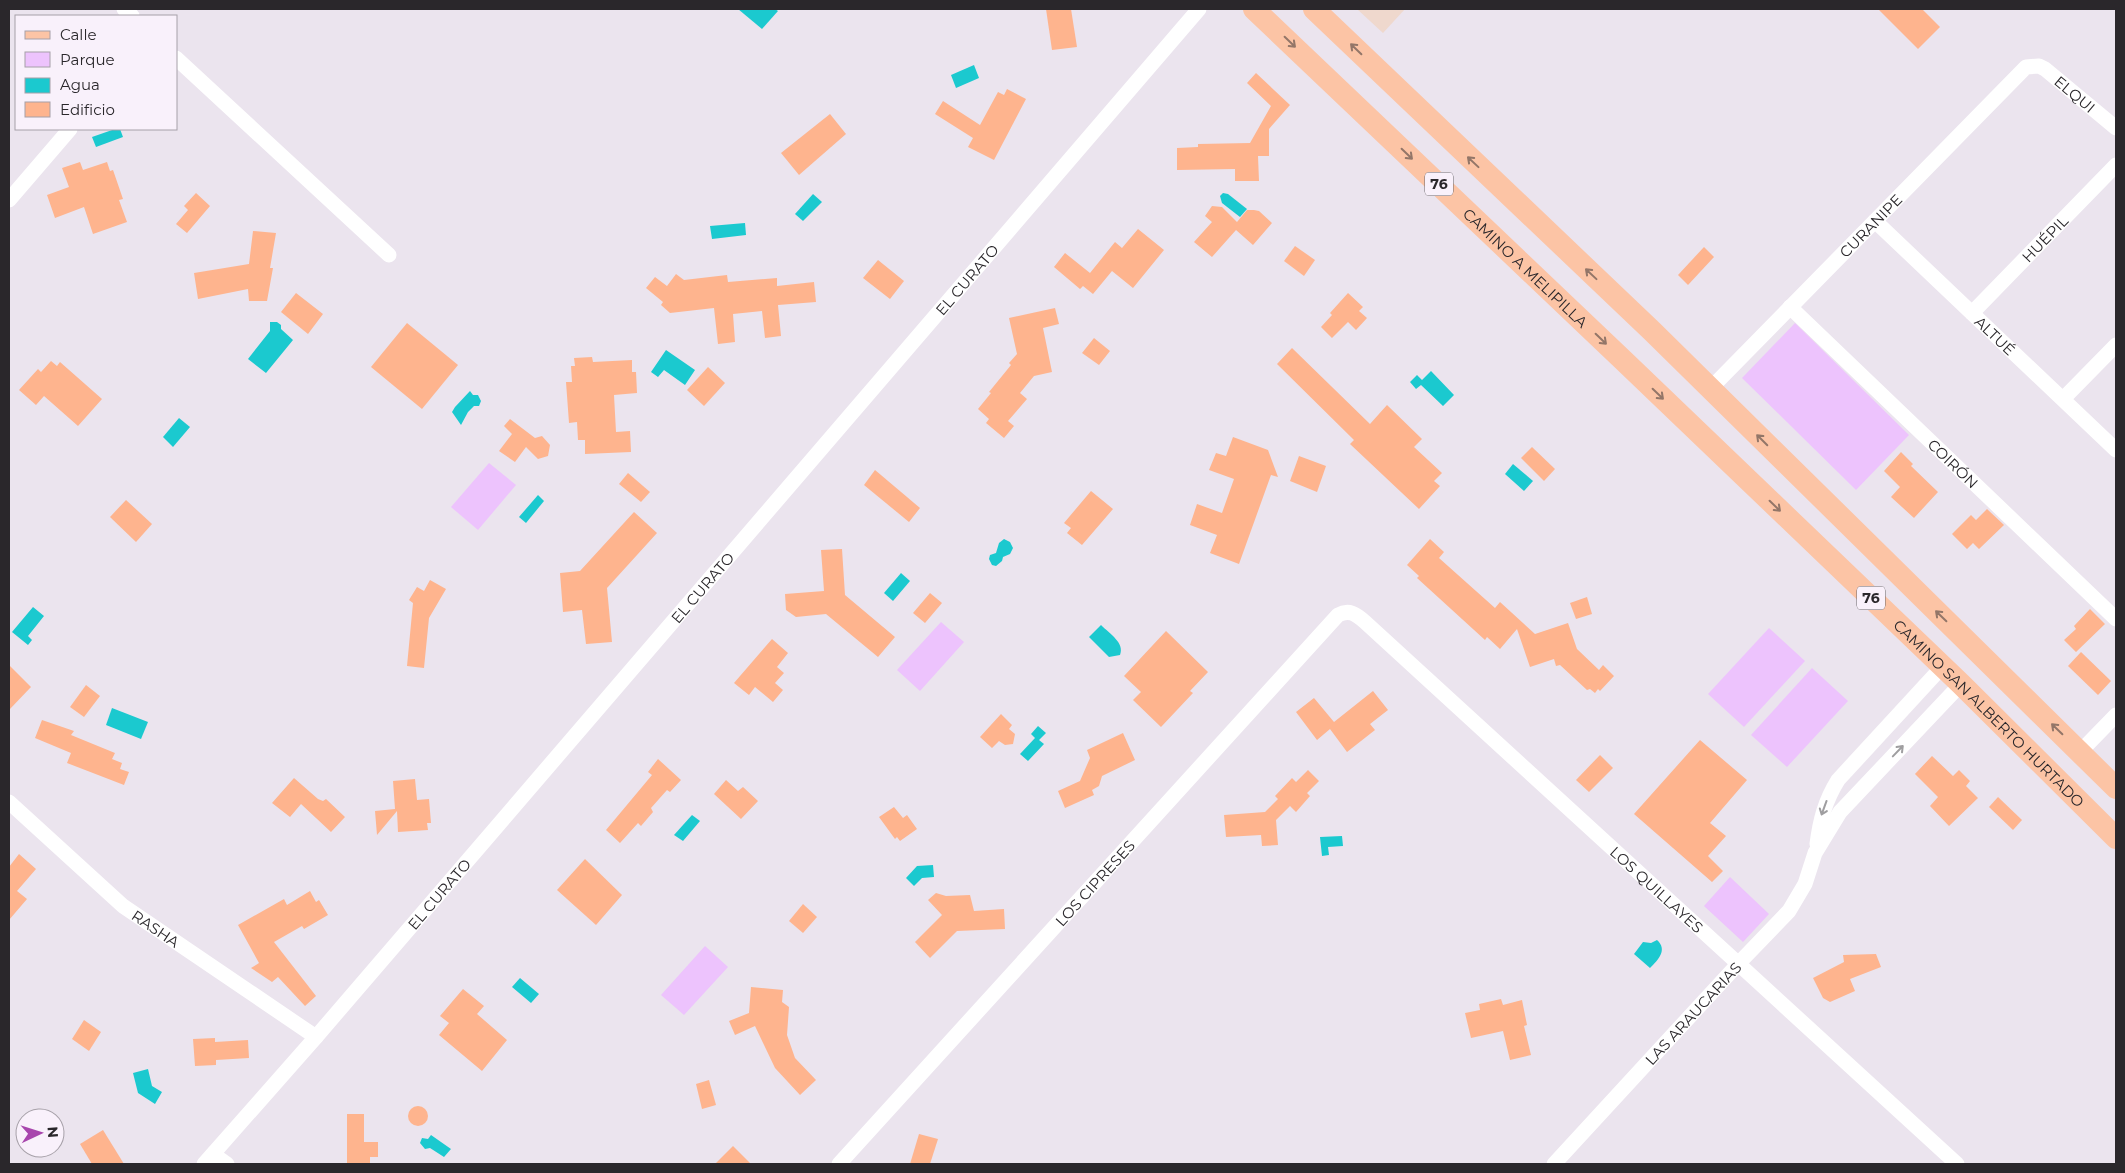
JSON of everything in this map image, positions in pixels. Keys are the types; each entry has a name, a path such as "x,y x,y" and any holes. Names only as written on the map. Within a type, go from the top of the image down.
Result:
{"main road":[{"name":"CAMINO A MELIPILLA","path":"1254,9 1623,360"},
{"name":"76","path":"1314,9 1652,331 2116,788"},
{"name":"CAMINO SAN ALBERTO HURTADO","path":"1623,360 1960,684 2116,838"}],"street":[{"name":"EL CURATO","path":"209,1159 1199,9"},
{"path":"178,60 389,255"},
{"name":"ELQUI","path":"2032,65 2045,69 2116,128"},
{"name":"CURANIPE","path":"1710,389 2021,70 2032,65"},
{"path":"9,200 69,130"},
{"name":"HUÉPIL","path":"1972,313 2116,165"},
{"name":"ALTUÉ","path":"1875,221 2116,450"},
{"name":"COIRÓN","path":"1790,307 2116,619"},
{"path":"2063,399 2116,345"},
{"name":"LOS CIPRESES","path":"839,1164 1338,615 1349,612 1356,614"},
{"name":"LOS QUILLAYES","path":"1356,614 1957,1164"},
{"name":"LAS ARAUCARIAS","path":"1816,853 1820,819 1838,780 1942,667"},
{"name":"LAS ARAUCARIAS","path":"1554,1164 1738,963 1789,911 1805,884 1816,853 1840,812 1960,684"},
{"path":"2080,752 2116,715"},
{"name":"RASHA","path":"9,802 123,906 316,1037"},
{"path":"209,1159 227,1164"}],"shaded area":[{"path":"1357,9 1405,9 1383,33"}],"green space":[{"path":"1795,323 1909,435 1856,490 1742,378"},
{"path":"489,463 516,485 478,530 451,507"},
{"path":"941,622 964,642 920,691 897,670"},
{"path":"1769,628 1805,661 1744,727 1708,694"},
{"path":"1812,668 1848,701 1787,767 1751,735"},
{"path":"1730,877 1769,914 1743,942 1704,906"},
{"path":"705,946 728,967 684,1015 661,995"}],"water":[{"path":"738,9 775,9 778,11 762,29"},
{"path":"974,65 979,78 956,88 951,75"},
{"path":"112,130 120,130 123,137 96,147 92,137"},
{"path":"1223,193 1228,194 1247,209 1240,217 1222,203 1220,196"},
{"path":"813,194 822,202 803,221 795,214"},
{"path":"745,223 746,235 712,239 710,226"},
{"path":"270,322 277,322 281,325 281,329 293,340 266,373 248,359 270,331"},
{"path":"666,350 695,370 685,385 664,370 658,377 651,372"},
{"path":"1431,371 1454,395 1443,406 1421,385 1416,389 1410,382 1417,375 1422,380"},
{"path":"470,391 473,395 478,395 481,401 479,406 474,406 468,412 461,425 452,412"},
{"path":"179,418 190,427 173,447 163,437"},
{"path":"1513,464 1533,481 1524,491 1505,474"},
{"path":"538,495 544,501 526,523 519,517"},
{"path":"1004,539 1010,542 1013,548 1010,554 1003,557 1002,561 996,566 992,565 989,559 990,555 996,553 999,543"},
{"path":"901,573 910,581 893,601 884,593"},
{"path":"33,607 44,616 28,636 32,640 28,645 12,632"},
{"path":"1101,625 1119,643 1120,655 1109,657 1089,637"},
{"path":"112,708 148,722 141,739 106,725"},
{"path":"1038,726 1046,733 1039,740 1044,744 1028,761 1020,754 1035,738 1031,734"},
{"path":"692,815 700,821 683,841 674,835"},
{"path":"1342,836 1343,846 1328,847 1329,855 1322,856 1320,837"},
{"path":"933,865 934,877 922,878 914,886 906,878 917,866"},
{"path":"1657,940 1662,947 1661,955 1650,968 1634,954 1643,942 1651,943"},
{"path":"520,978 539,994 531,1003 512,987"},
{"path":"148,1069 152,1086 162,1092 155,1104 138,1093 133,1073"},
{"path":"431,1135 451,1149 444,1157 430,1148 425,1149 420,1143 422,1138 428,1139"}],"building":[{"path":"1046,9 1071,9 1077,47 1052,50"},
{"path":"1878,9 1922,9 1940,27 1918,49"},
{"path":"1256,73 1290,105 1269,129 1269,156 1258,156 1259,181 1235,181 1235,169 1177,170 1177,148 1198,147 1198,144 1250,143 1271,106 1247,83"},
{"path":"1007,89 1026,99 994,160 968,147 973,138 935,114 943,101 980,125 998,92 1004,95"},
{"path":"830,114 846,134 799,175 781,153"},
{"path":"80,162 83,170 107,162 110,171 113,170 123,199 119,200 127,222 93,234 84,207 55,218 47,195 69,187 62,168"},
{"path":"196,193 210,206 187,233 176,224 188,210 184,206"},
{"path":"1212,206 1222,207 1237,222 1247,210 1254,210 1259,211 1272,223 1253,245 1236,230 1212,257 1194,242 1212,222 1205,216"},
{"path":"1138,229 1164,250 1133,288 1112,271 1093,294 1083,286 1080,289 1054,267 1065,253 1090,273 1115,242 1122,248"},
{"path":"253,231 276,233 270,268 273,268 267,301 249,301 248,289 198,299 194,273 249,264"},
{"path":"1295,246 1315,260 1304,276 1284,261"},
{"path":"1704,247 1714,257 1688,285 1678,275"},
{"path":"878,260 904,281 890,299 863,278"},
{"path":"676,274 684,280 727,275 728,282 777,278 777,286 814,282 816,302 778,305 781,336 765,338 762,311 733,314 735,342 718,344 714,308 670,313 661,305 663,302 646,288 655,277 667,286"},
{"path":"296,293 323,314 308,334 281,312"},
{"path":"1348,293 1363,307 1359,311 1367,318 1356,330 1348,322 1332,338 1321,327 1332,315 1330,313"},
{"path":"1055,308 1059,324 1043,328 1052,372 1034,376 1020,393 1027,399 1008,421 1014,426 1004,438 986,423 989,419 978,409 1017,354 1009,318"},
{"path":"407,323 458,365 422,409 371,367"},
{"path":"1094,338 1110,351 1099,365 1082,353"},
{"path":"1292,348 1370,424 1387,405 1422,439 1414,447 1442,473 1434,481 1440,486 1419,509 1350,444 1354,440 1277,364"},
{"path":"592,357 593,362 632,360 632,372 636,372 637,393 614,395 616,432 630,431 631,452 585,454 585,440 578,440 577,422 569,423 566,382 572,382 571,366 575,366 574,358"},
{"path":"51,361 57,366 60,362 102,399 78,426 44,396 36,405 19,390 38,369 41,372"},
{"path":"708,367 725,383 704,406 687,390"},
{"path":"510,419 535,438 542,436 550,445 548,456 538,459 526,447 515,462 499,451 512,434 504,426"},
{"path":"1233,437 1268,450 1278,477 1271,475 1239,564 1210,553 1217,535 1190,525 1197,504 1222,513 1234,479 1209,470 1216,453 1226,456"},
{"path":"1532,447 1555,469 1544,481 1521,458"},
{"path":"1901,452 1913,464 1911,466 1938,492 1914,518 1891,497 1900,487 1884,471"},
{"path":"1299,456 1326,466 1317,492 1290,481"},
{"path":"875,470 920,508 909,522 864,485"},
{"path":"628,473 650,492 641,502 619,484"},
{"path":"1091,491 1113,509 1082,545 1067,533 1071,528 1064,523"},
{"path":"126,500 152,524 136,542 110,517"},
{"path":"1987,509 2004,525 1979,549 1973,543 1967,549 1952,534 1971,515 1976,520"},
{"path":"634,512 657,533 607,588 612,642 586,644 582,610 563,612 560,573 580,571"},
{"path":"1430,539 1444,552 1439,558 1495,608 1500,602 1535,634 1568,623 1577,649 1599,670 1603,665 1614,676 1600,691 1598,689 1595,693 1590,689 1587,690 1560,665 1556,666 1554,659 1530,667 1517,629 1500,649 1487,637 1485,640 1417,578 1419,576 1407,565"},
{"path":"842,549 845,595 895,637 878,657 826,614 796,617 786,610 785,594 824,591 821,550"},
{"path":"430,580 446,589 429,618 424,668 407,666 413,603 409,600 417,587 424,591"},
{"path":"930,593 942,603 925,623 913,613"},
{"path":"1587,597 1592,614 1576,619 1570,603"},
{"path":"2090,609 2105,624 2076,652 2064,640 2076,629 2074,626"},
{"path":"1166,631 1208,672 1190,691 1193,693 1161,727 1133,700 1141,692 1124,676"},
{"path":"772,639 788,653 777,667 784,673 775,683 783,690 773,702 755,687 749,695 734,683"},
{"path":"2081,652 2111,681 2098,695 2068,666"},
{"path":"9,665 31,687 9,710"},
{"path":"86,685 100,696 84,717 70,707"},
{"path":"1373,691 1388,710 1370,724 1375,730 1347,752 1330,729 1317,740 1296,712 1314,698 1334,722"},
{"path":"1001,714 1012,725 1009,729 1015,734 1013,744 1005,745 999,741 992,748 980,737"},
{"path":"42,720 74,731 71,735 115,753 112,759 122,763 120,769 129,772 124,785 67,763 71,753 35,738"},
{"path":"1123,733 1135,760 1102,776 1099,786 1092,790 1094,795 1065,808 1058,791 1080,781 1090,758 1087,750"},
{"path":"1700,740 1747,780 1710,823 1726,836 1708,856 1723,871 1712,882 1634,814"},
{"path":"1600,755 1613,768 1589,792 1576,780"},
{"path":"1932,756 1953,776 1959,770 1970,781 1966,786 1978,798 1949,826 1930,806 1938,797 1915,774"},
{"path":"658,759 681,780 670,792 667,790 651,808 653,812 641,826 638,823 620,843 606,830 652,775 648,772"},
{"path":"1308,770 1319,781 1307,793 1310,796 1296,812 1290,806 1276,820 1278,845 1262,846 1261,835 1226,837 1224,815 1265,812 1278,799 1275,796 1292,778 1296,782"},
{"path":"294,778 318,799 323,801 326,799 345,817 331,832 301,804 290,817 272,803"},
{"path":"415,779 417,800 429,799 431,823 427,823 428,830 398,832 397,811 377,835 375,811 395,809 393,781"},
{"path":"726,780 738,791 743,787 758,801 741,819 714,794"},
{"path":"1998,797 2022,820 2013,830 1989,807"},
{"path":"894,807 903,818 907,815 917,829 900,841 897,837 895,839 879,817"},
{"path":"19,854 36,869 17,891 27,899 9,920 9,867"},
{"path":"585,859 622,895 596,925 557,890"},
{"path":"310,891 316,902 319,900 328,915 304,929 302,926 274,942 316,996 305,1006 278,977 272,982 251,968 259,963 238,925 284,899 287,905"},
{"path":"936,893 946,896 970,895 974,911 1004,909 1005,929 957,931 930,958 915,942 942,915 928,900"},
{"path":"803,904 817,917 803,933 789,921"},
{"path":"1876,954 1881,967 1850,979 1855,991 1830,1002 1823,998 1813,978 1844,962 1843,955"},
{"path":"751,987 783,990 782,1002 789,1007 787,1035 795,1058 816,1080 800,1095 775,1068 755,1026 735,1035 729,1021 749,1013"},
{"path":"463,989 484,1006 477,1014 507,1040 482,1071 439,1035 449,1023 440,1016"},
{"path":"1501,999 1503,1005 1522,1000 1527,1025 1524,1026 1531,1055 1510,1060 1503,1031 1471,1038 1465,1013 1480,1010 1479,1004"},
{"path":"84,1020 101,1032 89,1051 72,1039"},
{"path":"215,1038 215,1042 248,1040 249,1058 216,1060 216,1065 195,1066 193,1039"},
{"path":"709,1080 716,1105 702,1109 696,1084"},
{"path":"418,1106 425,1109 428,1116 425,1123 418,1126 411,1123 408,1116 411,1109"},
{"path":"347,1114 364,1114 364,1142 378,1142 378,1157 370,1157 370,1164 347,1164"},
{"path":"103,1130 124,1164 92,1164 80,1144"},
{"path":"919,1134 938,1139 930,1164 910,1164"},
{"path":"733,1146 751,1164 715,1164"}]}
